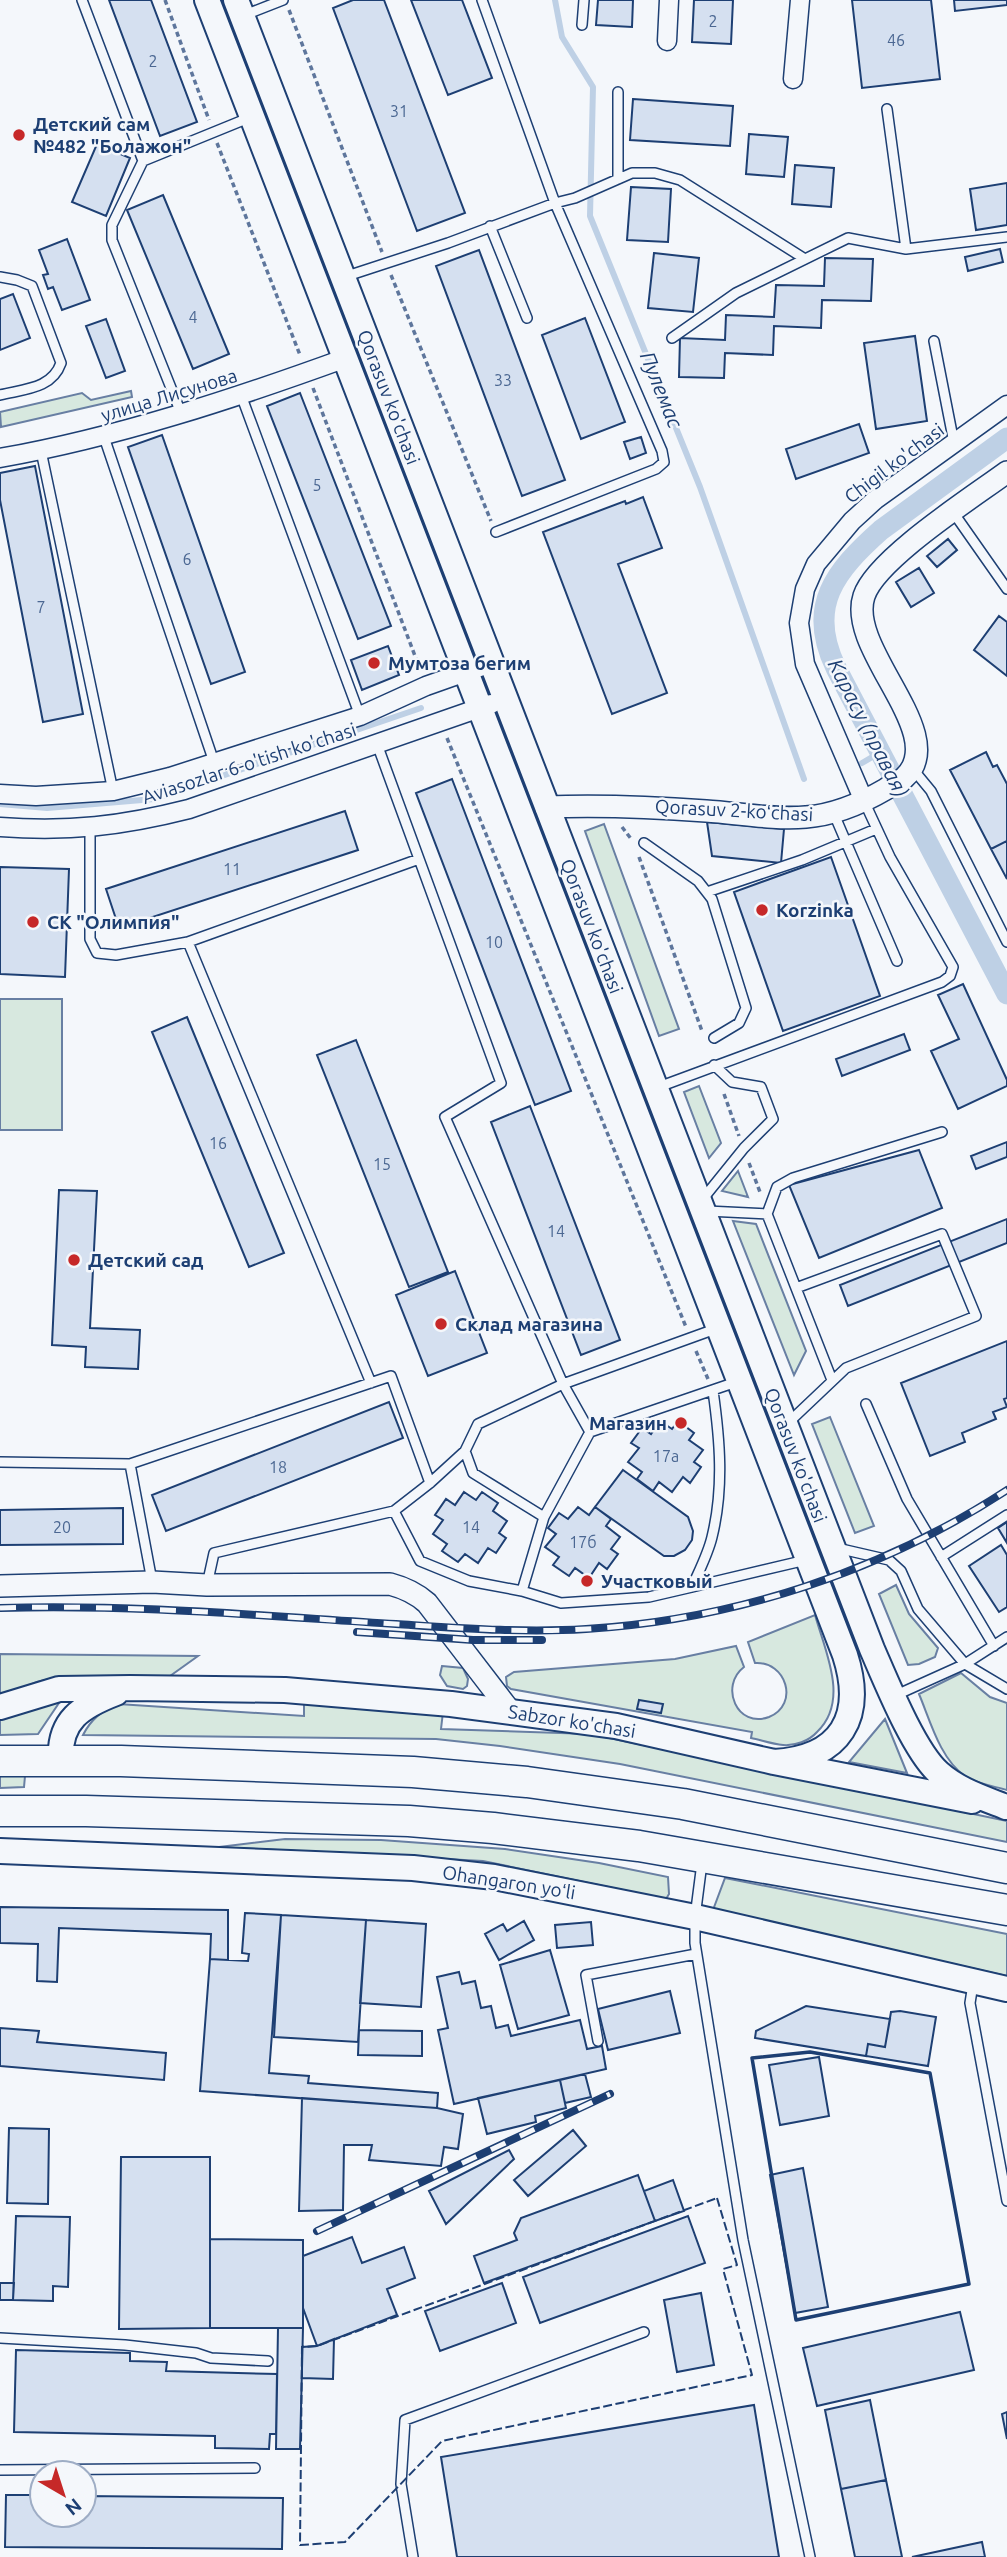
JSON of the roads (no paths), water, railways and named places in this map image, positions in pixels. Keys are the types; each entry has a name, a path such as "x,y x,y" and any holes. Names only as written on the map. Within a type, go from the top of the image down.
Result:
{"highway":[{"path":"0,1761 413,1772 527,1782 695,1807 1007,1868"},
{"path":"61,1761 69,1786 86,1811"},
{"path":"0,1811 86,1811 452,1824 576,1837 1007,1909"}],"main road":[{"name":"Qorasuv ko'chasi","path":"207,0 810,1559 849,1668 853,1688 852,1703 845,1725 831,1744 802,1758 774,1762"},
{"name":"Qorasuv ko'chasi","path":"239,8 785,1427 894,1696 920,1748 937,1771 967,1791 1007,1807"},
{"name":"Sabzor ko'chasi","path":"0,1707 59,1689 130,1688 285,1690 510,1711 616,1726 774,1762 1007,1807"},
{"path":"61,1761 63,1735 78,1713 89,1705 130,1688"},
{"name":"Ohangaron yoʻli","path":"0,1851 358,1865 453,1872 535,1884 695,1917 1007,1989"}],"street":[{"path":"667,41 669,0"},
{"path":"793,79 800,0"},
{"name":"улица Лисунова","path":"0,458 104,437 241,395 346,358"},
{"name":"Chigil ko'chasi","path":"872,797 805,664 799,623 805,589 816,564 852,521 875,500 1007,405"},
{"path":"908,772 916,749 914,729 872,649 863,618 863,598 877,574 891,560 1007,472"},
{"name":"Aviasozlar 6-o'tish ko'chasi","path":"0,794 36,796 113,791 170,777 360,716 426,686 491,663"},
{"name":"Aviasozlar 6-o'tish ko'chasi","path":"0,827 90,829 189,808 505,699"},
{"name":"Qorasuv 2-koʻchasi","path":"546,807 605,804 806,817 833,812 872,797 908,772"},
{"path":"0,1586 152,1582 207,1585 390,1584 410,1591 427,1603 510,1711"}],"lane":[{"path":"82,0 143,161"},
{"path":"217,25 239,8 283,0"},
{"path":"482,0 555,203 662,451 664,462 656,469 496,532"},
{"path":"582,24 584,0"},
{"path":"618,92 618,179"},
{"path":"887,109 906,249"},
{"path":"181,413 112,240 112,225 143,161 252,116"},
{"path":"343,278 582,195 632,173 655,173 680,180 804,259"},
{"path":"490,226 527,318"},
{"path":"672,338 736,293 848,238 906,249 1007,237"},
{"path":"0,277 32,286 61,363 57,376 41,385 0,395"},
{"path":"934,341 954,444"},
{"path":"241,395 360,716"},
{"path":"104,437 214,762"},
{"path":"41,451 113,791"},
{"path":"953,512 1007,589"},
{"path":"377,744 501,1083 444,1117 563,1384 590,1432"},
{"path":"908,772 931,792 1007,942"},
{"path":"654,1088 942,982 950,976 953,967 876,829 872,797"},
{"path":"833,812 897,961"},
{"path":"90,829 90,939 97,953 116,955 188,942 419,859"},
{"path":"707,892 848,843 876,829"},
{"path":"639,842 698,881 712,900 746,1008 739,1023 714,1038"},
{"path":"188,942 371,1383"},
{"path":"700,1207 744,1148 773,1119 761,1087 732,1082 714,1065"},
{"path":"832,1380 768,1214 777,1187 793,1178 943,1132"},
{"path":"700,1207 768,1214"},
{"path":"785,1427 846,1368 976,1316 942,1234 796,1289"},
{"path":"207,1585 214,1553 394,1511 465,1451 478,1424 563,1384 720,1327"},
{"path":"0,1462 130,1464 391,1376 430,1483"},
{"path":"522,1591 544,1517 590,1432 741,1381"},
{"path":"692,1587 712,1539 717,1509 721,1452 713,1391"},
{"path":"866,1404 907,1500 994,1646"},
{"path":"465,1451 473,1473 544,1517"},
{"path":"130,1464 152,1582"},
{"path":"394,1511 421,1561 469,1581 522,1591 561,1604 649,1597 810,1559"},
{"path":"941,1557 1007,1515"},
{"path":"832,1548 889,1560 901,1571 918,1609 965,1664 1007,1689"},
{"path":"894,1696 965,1664 1007,1637"},
{"path":"703,1857 695,1917 696,1954 743,2240 810,2557"},
{"path":"598,2041 586,1975 696,1954"},
{"path":"973,1982 970,2003 1007,2201"},
{"path":"413,2557 401,2484 405,2420 644,2332"},
{"path":"0,2338 125,2345 196,2353 211,2358 268,2361"},
{"path":"0,2470 255,2468"}],"waterway":[{"name":"Пулемас","path":"555,0 562,37 593,87 590,216 700,487 804,779"},
{"name":"Карасу (правая)","path":"1007,438 881,530 850,560 830,591 824,626 827,646 836,668 1007,994"},
{"path":"0,804 47,808 154,799 421,708"},
{"name":"Пулемас","path":"862,763 879,753"}],"railway":[{"path":"0,1608 148,1609 515,1630 586,1629 641,1624 752,1602 858,1567 910,1545 1007,1490"},
{"path":"357,1632 473,1640 542,1640"},
{"path":"317,2231 610,2094"}],"place":[{"name":"Детский сам №482 \"Болажон\"","path":"19,135"},
{"name":"Мумтоза бегим","path":"374,663"},
{"name":"Korzinka","path":"762,910"},
{"name":"СК \"Олимпия\"","path":"33,922"},
{"name":"Детский сад","path":"74,1260"},
{"name":"Склад магазина","path":"441,1324"},
{"name":"Магазин","path":"681,1423"},
{"name":"Участковый","path":"587,1581"}]}
